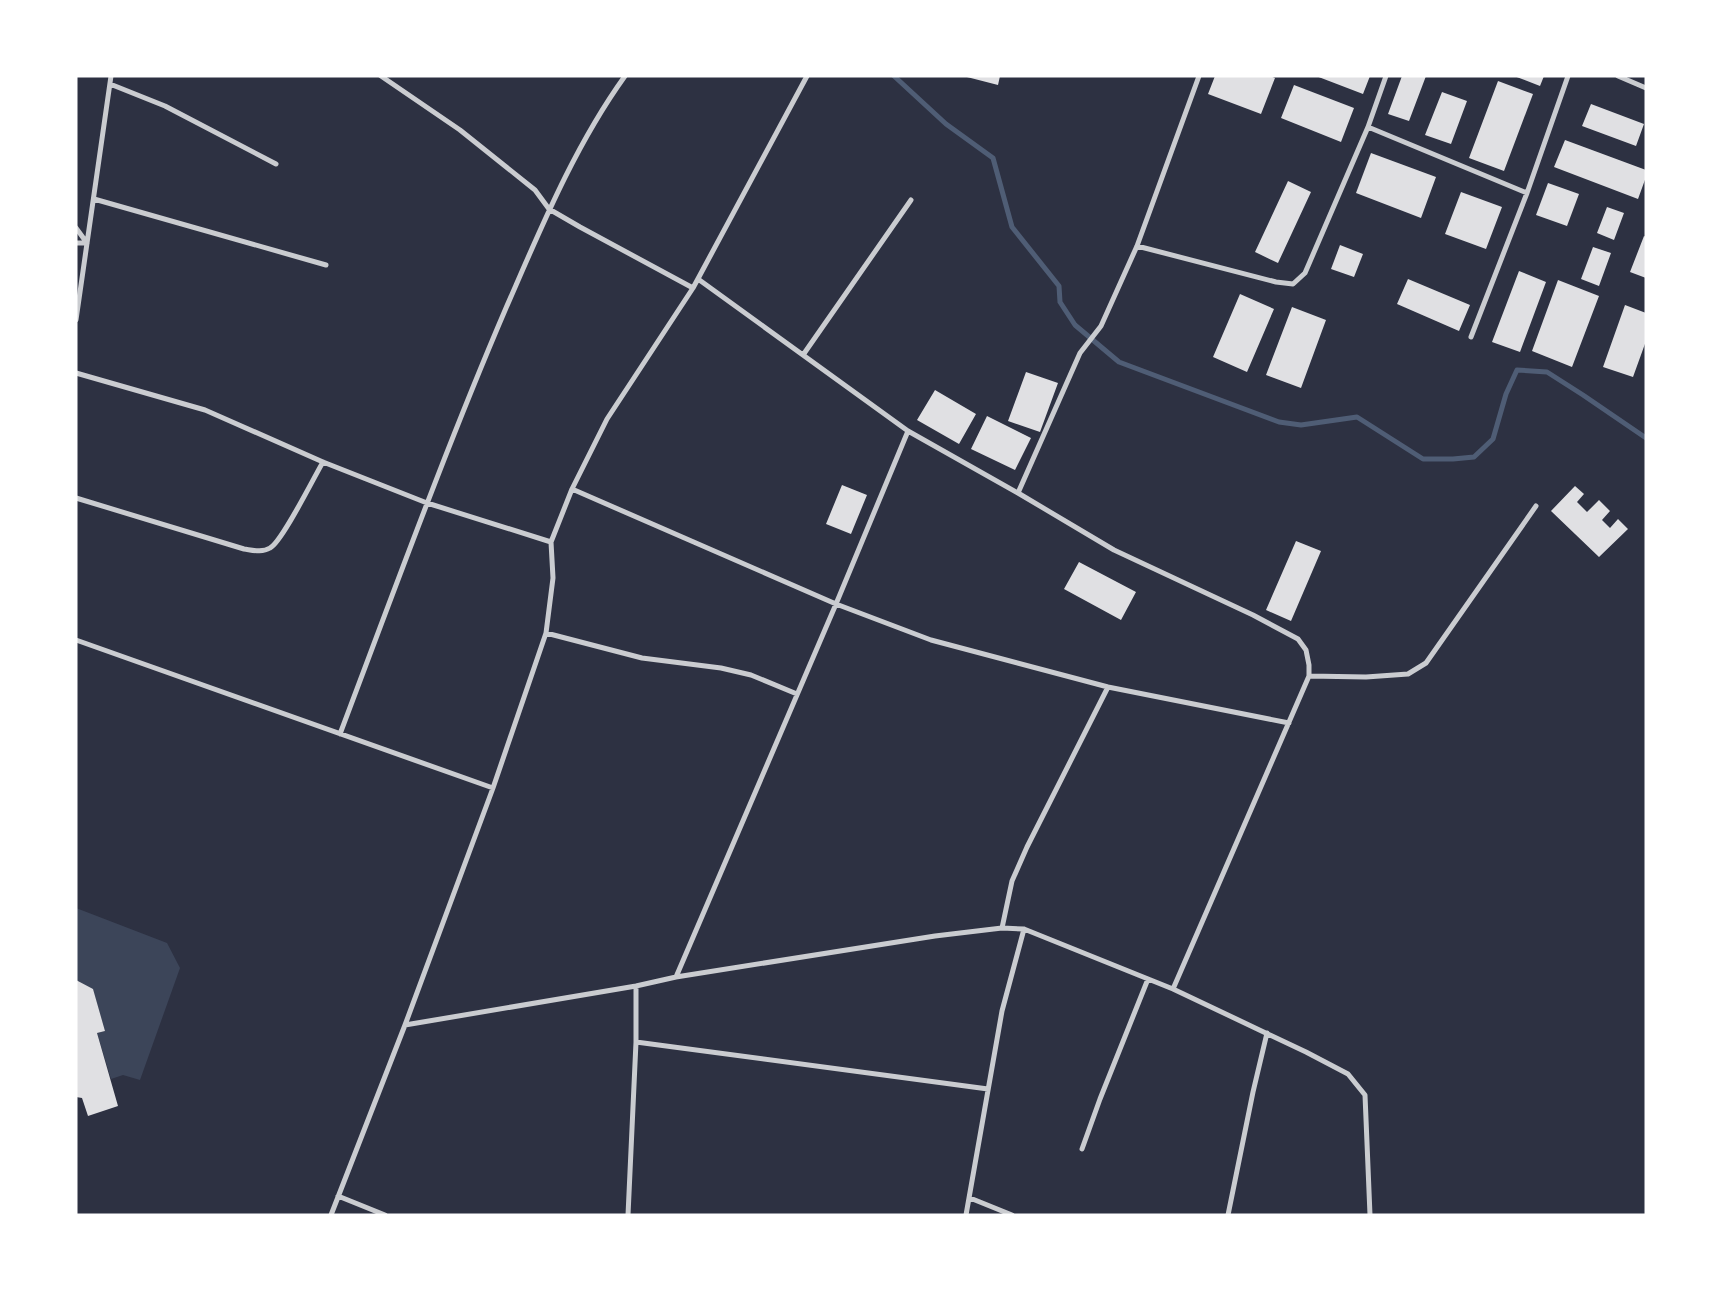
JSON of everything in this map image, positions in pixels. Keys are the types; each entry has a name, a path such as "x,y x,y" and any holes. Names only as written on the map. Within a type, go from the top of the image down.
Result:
{"street":[{"path":"76,320 111,76"},
{"path":"381,76 467,136 535,190 549,209 693,288"},
{"path":"340,734 473,386 549,209 604,104 625,76"},
{"path":"331,1215 493,788 546,633 553,578 551,542 572,489 607,419 693,288 807,76"},
{"path":"1018,493 1080,353 1101,326 1138,246 1199,76"},
{"path":"1138,246 1276,282 1293,284 1305,273 1368,127 1386,76"},
{"path":"1471,337 1527,194 1568,76"},
{"path":"1618,76 1646,88"},
{"path":"110,84 165,106 276,164"},
{"path":"1368,127 1527,194"},
{"path":"94,199 326,265"},
{"path":"803,354 911,200"},
{"path":"76,228 87,243"},
{"path":"76,243 87,243"},
{"path":"698,279 908,431 1114,550 1253,615 1298,639 1306,650 1309,676 1173,989"},
{"path":"76,373 205,410 323,462 427,503 551,542"},
{"path":"676,976 836,604 908,431"},
{"path":"76,498 244,549 260,551 272,548 283,534 323,462"},
{"path":"572,489 836,604 931,640 1108,687 1289,723"},
{"path":"1309,676 1366,677 1408,674 1426,663 1536,506"},
{"path":"546,633 642,658 721,668 752,675 797,694"},
{"path":"76,640 493,788"},
{"path":"1002,928 1012,881 1019,864 1108,687"},
{"path":"405,1024 636,986 676,976 935,936 1002,928 1024,929 1173,989 1348,1074 1365,1095 1370,1215"},
{"path":"966,1215 1002,1011 1024,929"},
{"path":"1082,1149 1148,978"},
{"path":"628,1215 636,1042 636,986"},
{"path":"1228,1215 1267,1033"},
{"path":"636,1042 988,1089"},
{"path":"338,1196 385,1215"},
{"path":"970,1198 1012,1215"}],"shaded area":[{"path":"76,908 167,943 180,968 140,1080 123,1075 111,1079 97,1033 105,1031 93,990 76,980"}],"building":[{"path":"963,76 1000,76 998,85"},
{"path":"1215,76 1270,76 1275,78 1261,114 1208,94"},
{"path":"1316,76 1370,76 1363,94"},
{"path":"1402,76 1426,76 1409,121 1388,114"},
{"path":"1514,76 1544,76 1540,86"},
{"path":"1498,81 1533,94 1504,171 1469,158"},
{"path":"1294,85 1354,108 1341,142 1281,118"},
{"path":"1442,92 1467,101 1451,144 1425,135"},
{"path":"1591,104 1644,124 1636,146 1582,126"},
{"path":"1565,140 1646,170 1646,177 1638,199 1554,167"},
{"path":"1371,153 1436,177 1421,218 1356,193"},
{"path":"1288,181 1311,192 1278,263 1255,252"},
{"path":"1548,183 1579,194 1567,226 1536,215"},
{"path":"1461,192 1502,207 1486,249 1445,234"},
{"path":"1607,207 1624,213 1614,240 1597,233"},
{"path":"1644,236 1646,237 1646,278 1630,272"},
{"path":"1340,245 1363,254 1354,277 1331,269"},
{"path":"1593,247 1611,253 1599,286 1581,279"},
{"path":"1519,271 1546,282 1520,352 1492,342"},
{"path":"1408,279 1470,305 1459,331 1397,304"},
{"path":"1558,280 1599,296 1572,367 1532,351"},
{"path":"1240,294 1274,309 1247,372 1213,357"},
{"path":"1625,305 1646,313 1646,341 1633,377 1603,367"},
{"path":"1292,307 1326,320 1301,388 1266,375"},
{"path":"1026,372 1058,383 1040,432 1008,421"},
{"path":"935,390 976,414 959,444 917,420"},
{"path":"987,416 1031,438 1015,470 971,449"},
{"path":"842,485 867,495 851,534 826,524"},
{"path":"1575,486 1584,494 1577,502 1587,512 1599,500 1610,511 1602,520 1610,528 1618,519 1628,529 1599,557 1551,511"},
{"path":"1296,541 1321,551 1291,621 1266,610"},
{"path":"1079,562 1136,592 1121,620 1064,589"},
{"path":"76,980 93,989 105,1031 97,1033 118,1106 88,1116 82,1098 76,1097"}],"waterway":[{"path":"894,76 946,124 993,158 1012,227 1059,286 1060,302 1075,325 1119,362 1279,422 1301,425 1357,417 1423,459 1474,457 1493,439 1506,394 1517,370 1547,372 1646,438"}]}
